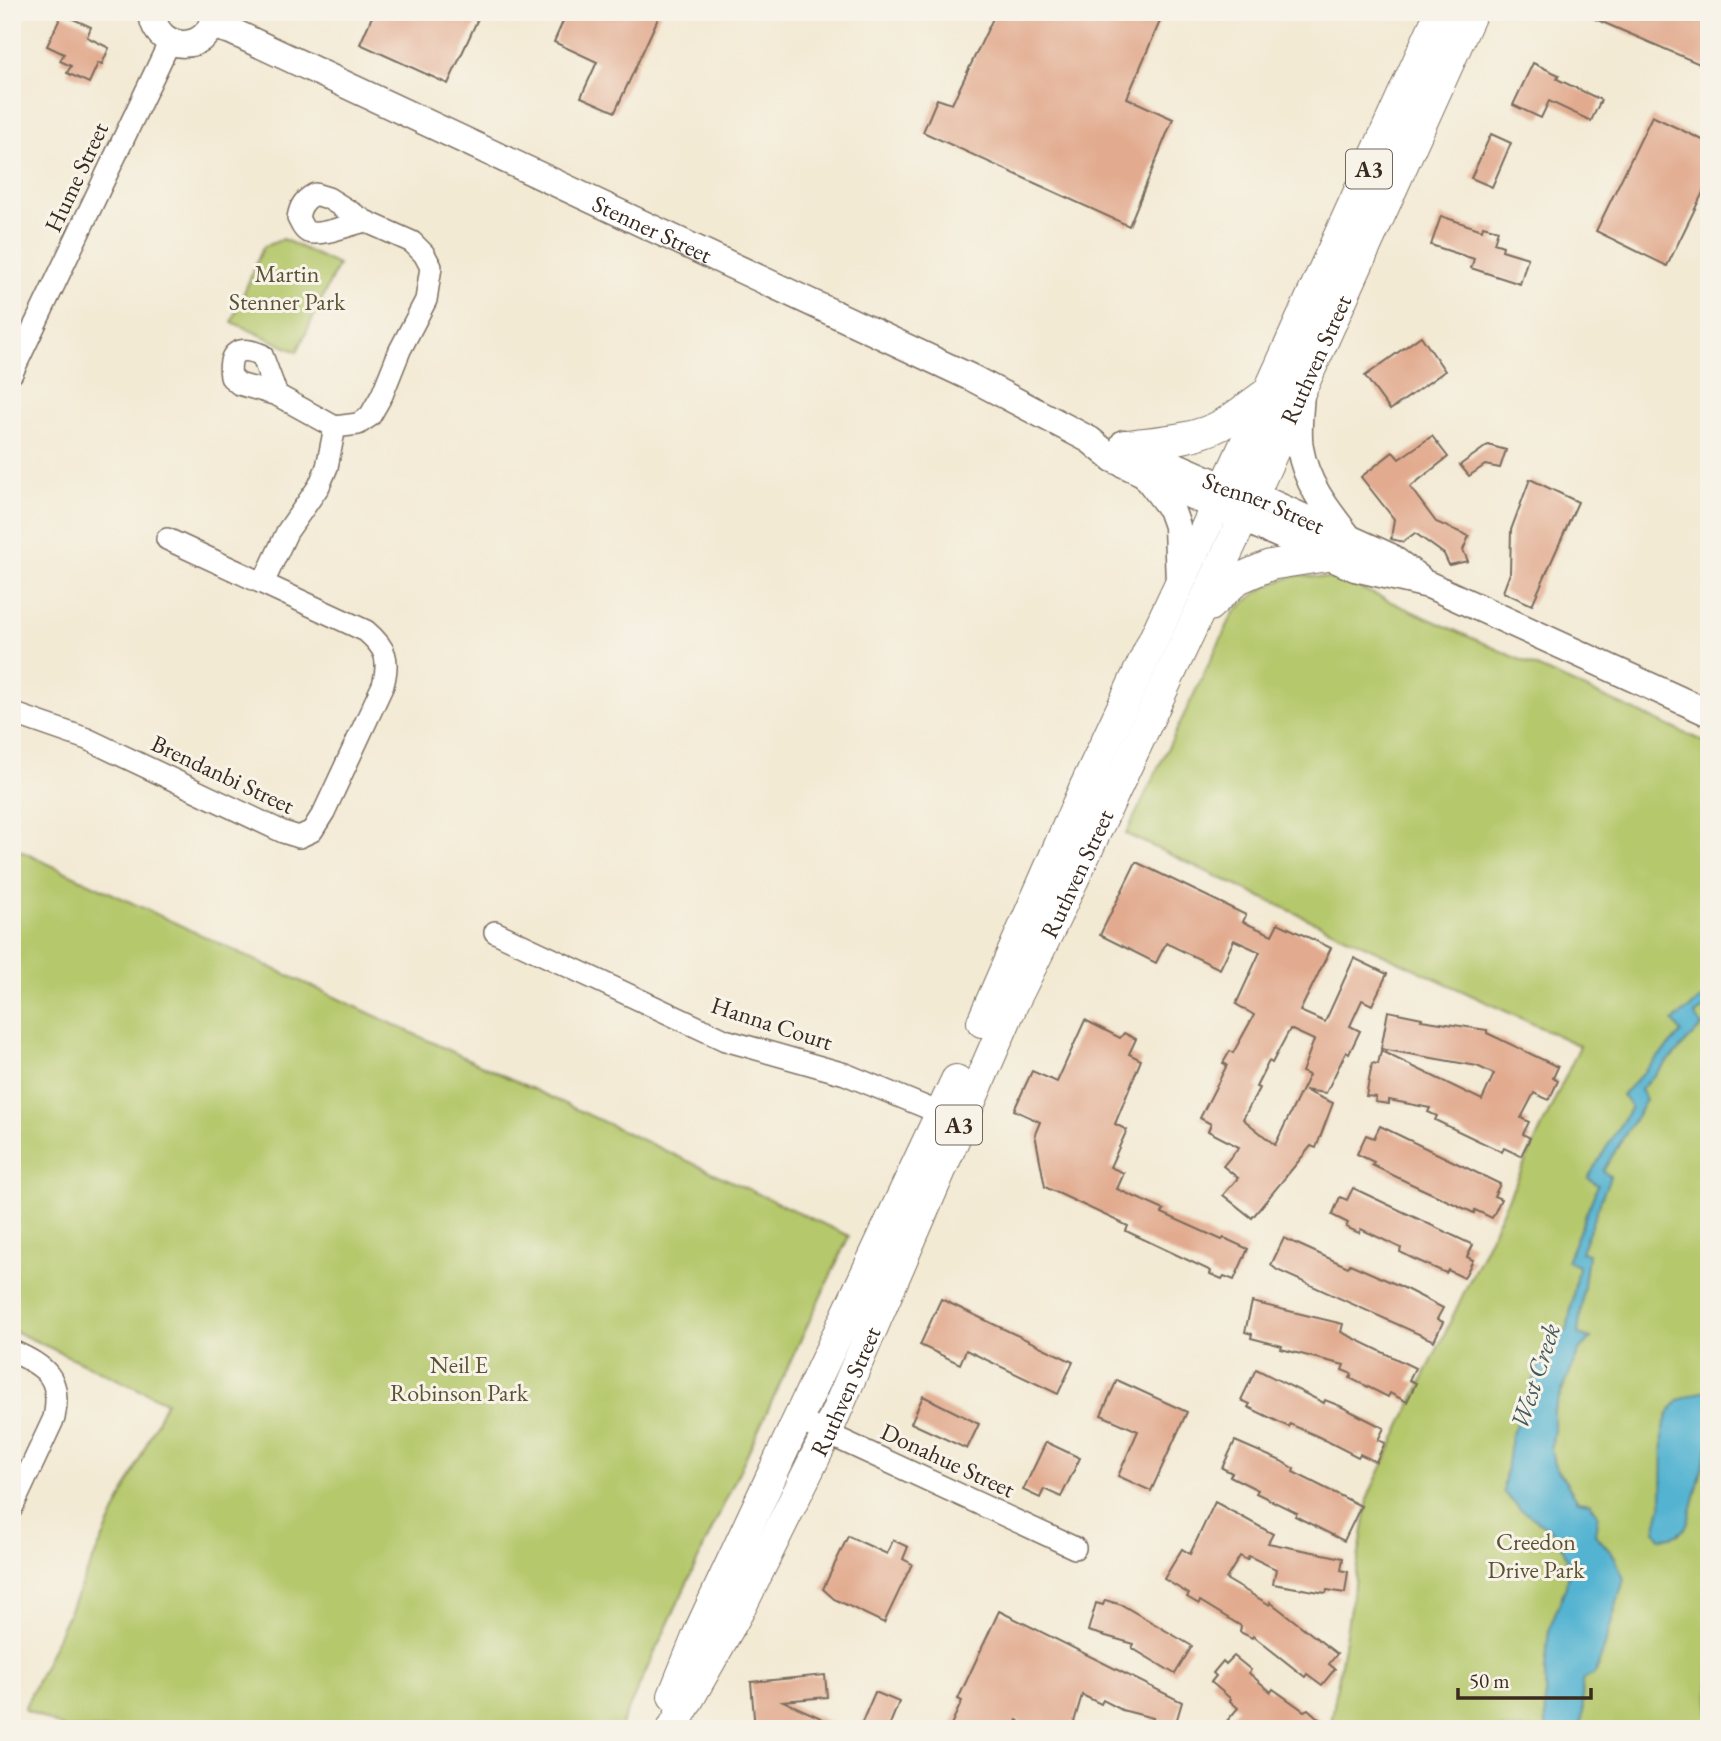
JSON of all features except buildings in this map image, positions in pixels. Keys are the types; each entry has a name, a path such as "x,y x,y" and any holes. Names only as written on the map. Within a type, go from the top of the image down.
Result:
{"highway":[{"name":"Ruthven Street","path":"672,1729 741,1607 827,1433 1085,786 1221,497 1440,12"},
{"name":"Ruthven Street","path":"660,1729 701,1627 798,1420 951,1117 1013,1004 1198,617 1472,12"},
{"path":"1128,444 1179,439 1208,430 1222,424 1267,393"},
{"path":"1198,617 1238,579 1270,565 1338,547"}],"main road":[{"path":"152,12 158,31 170,41 186,44 202,38 213,19"},
{"name":"Stenner Street","path":"213,19 231,31 972,378 1090,440 1113,459 1143,473 1248,507 1338,547 1355,568 1429,586 1709,713"},
{"path":"1301,391 1300,446 1309,481 1338,547"},
{"name":"Stenner Street","path":"1090,440 1118,440 1128,444 1221,497"},
{"path":"1143,473 1171,509 1177,526 1179,584"}],"street":[{"name":"Hume Street","path":"12,373 170,41"},
{"path":"277,395 335,427 358,424 370,415 382,395 400,350 426,300 431,267 424,254 412,242 365,221"},
{"path":"263,583 286,532 319,486 327,467 335,427"},
{"name":"Brendanbi Street","path":"12,713 86,739 283,832 299,837 312,831 324,812 383,685 387,671 386,656 379,642 366,631 167,539"},
{"name":"Hanna Court","path":"495,932 725,1040 845,1074 951,1117"},
{"path":"12,1351 40,1364 51,1376 57,1403 54,1418 12,1508"},
{"name":"Donahue Street","path":"798,1420 1075,1548"}],"green space":[{"name":"Martin Stenner Park","path":"283,239 338,265 297,352 232,322 263,247"},
{"name":"Creedon Drive Park","path":"1300,575 1342,580 1709,744 1709,1729 1330,1729 1369,1494 1580,1046 1126,834 1233,614 1263,589"},
{"name":"Neil E Robinson Park","path":"12,847 849,1236 619,1729 66,1729 24,1709 166,1402 12,1330"}],"water":[{"name":"West Creek","path":"1709,993 1709,1005 1695,1015 1702,1026 1640,1090 1646,1100 1603,1171 1610,1176 1581,1252 1588,1254 1578,1334 1591,1338 1579,1351 1554,1410 1551,1449 1554,1464 1578,1501 1590,1503 1598,1514 1595,1534 1615,1557 1624,1579 1601,1658 1594,1674 1582,1681 1581,1729 1546,1729 1545,1671 1549,1629 1566,1586 1569,1565 1552,1531 1520,1509 1503,1492 1511,1436 1553,1331 1567,1331 1578,1266 1567,1261 1598,1185 1588,1178 1631,1107 1622,1095 1681,1033 1673,1021"},
{"path":"1708,1389 1709,1443 1688,1523 1677,1535 1660,1538 1655,1531 1662,1503 1663,1428 1668,1414 1679,1400"}]}
